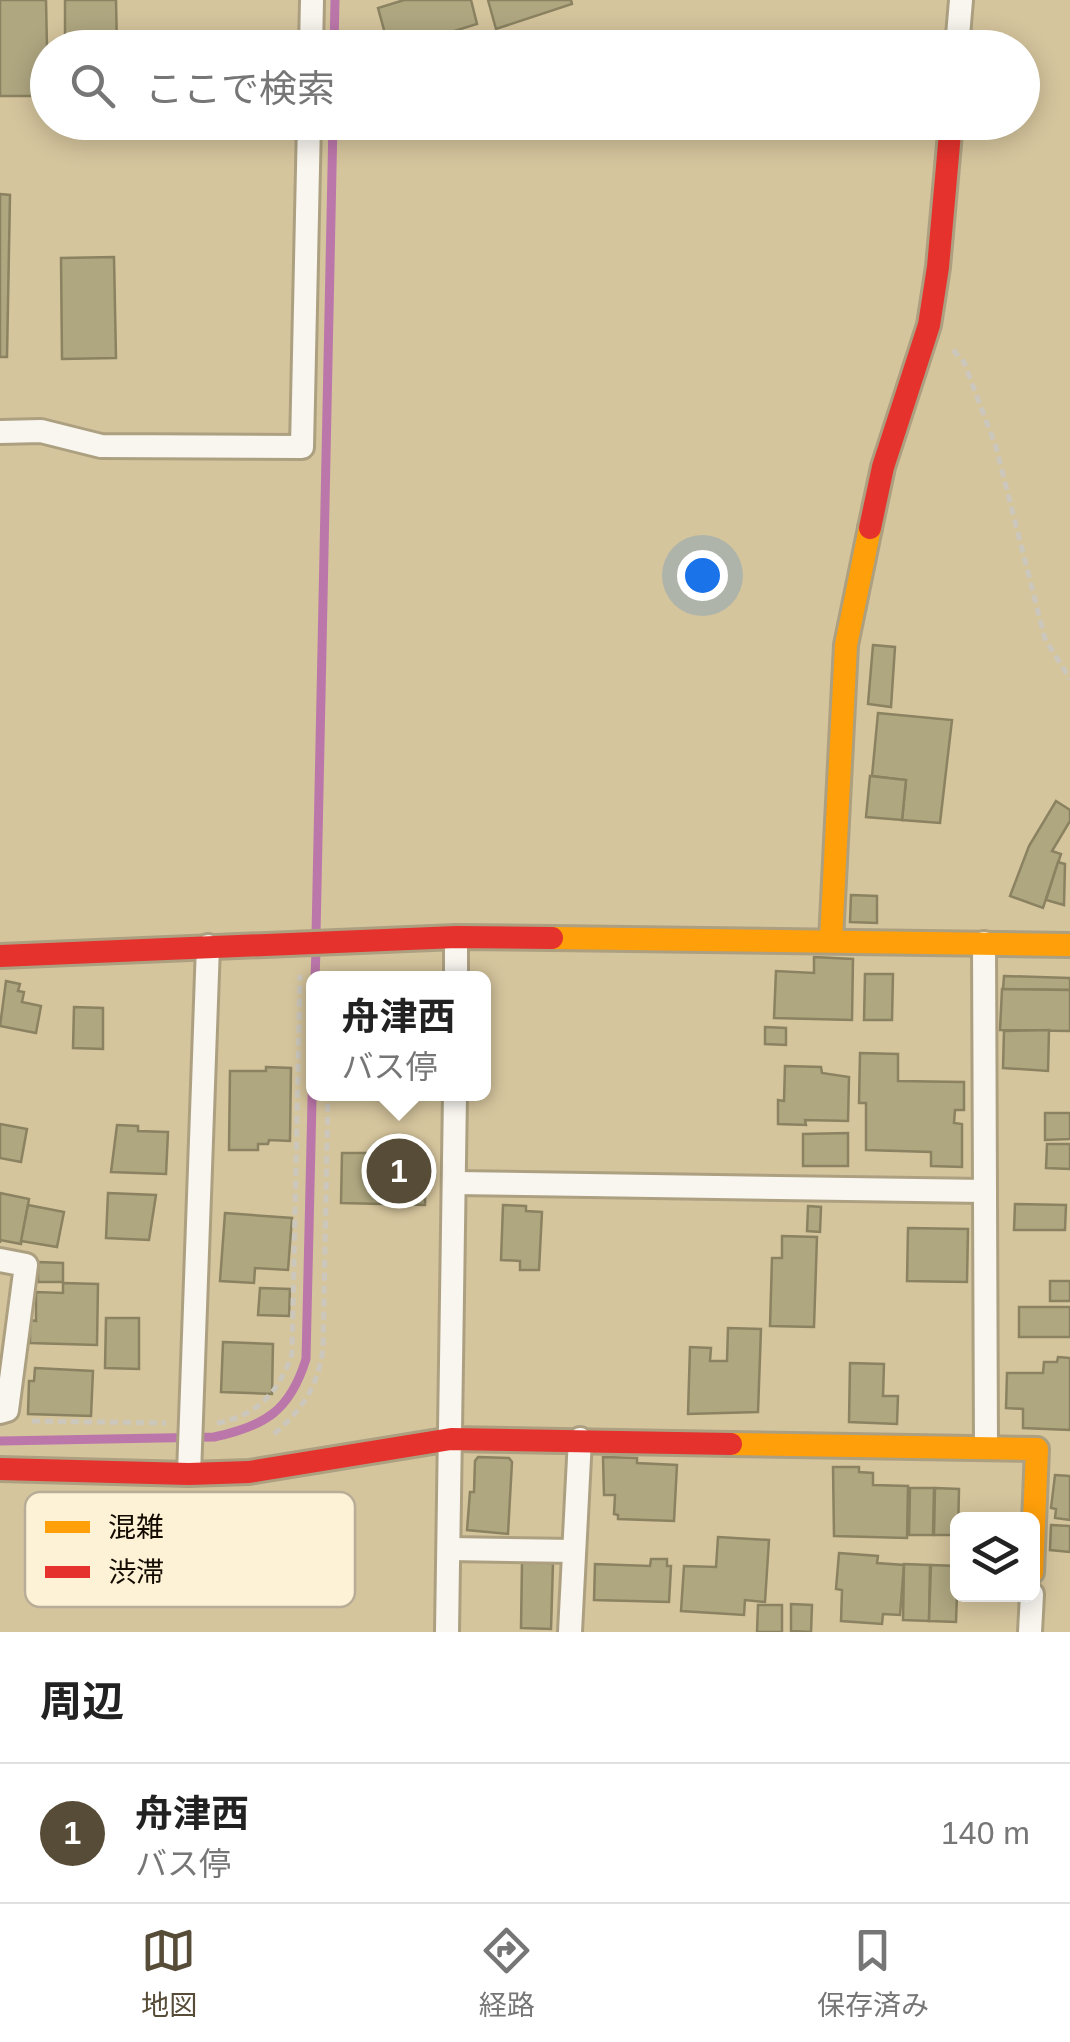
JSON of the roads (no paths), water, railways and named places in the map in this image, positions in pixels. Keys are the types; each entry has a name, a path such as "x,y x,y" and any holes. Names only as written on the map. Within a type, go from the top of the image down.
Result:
{"street":[{"path":"311,30 312,0"},
{"path":"958,30 961,0"},
{"path":"0,432 42,432 100,446 302,447 310,140"},
{"path":"831,940 846,645 883,467 929,325 949,140"},
{"path":"456,936 456,971"},
{"path":"0,956 456,936 1070,945"},
{"path":"984,943 986,1447"},
{"path":"188,1474 208,946"},
{"path":"447,1632 456,1101"},
{"path":"456,1183 984,1192"},
{"path":"0,1260 26,1265 7,1416"},
{"path":"0,1470 248,1472 450,1438 1037,1449 1034,1512"},
{"path":"570,1632 580,1439"},
{"path":"450,1549 574,1552"},
{"path":"1030,1632 1032,1602"}],"waterway":[{"path":"334,30 335,0"},
{"path":"316,935 333,140"},
{"path":"315,971 316,950"},
{"path":"0,1441 214,1437 261,1421 283,1404 306,1359 312,1101"}],"place":[{"name":"舟津西","path":"399,1171"}]}
